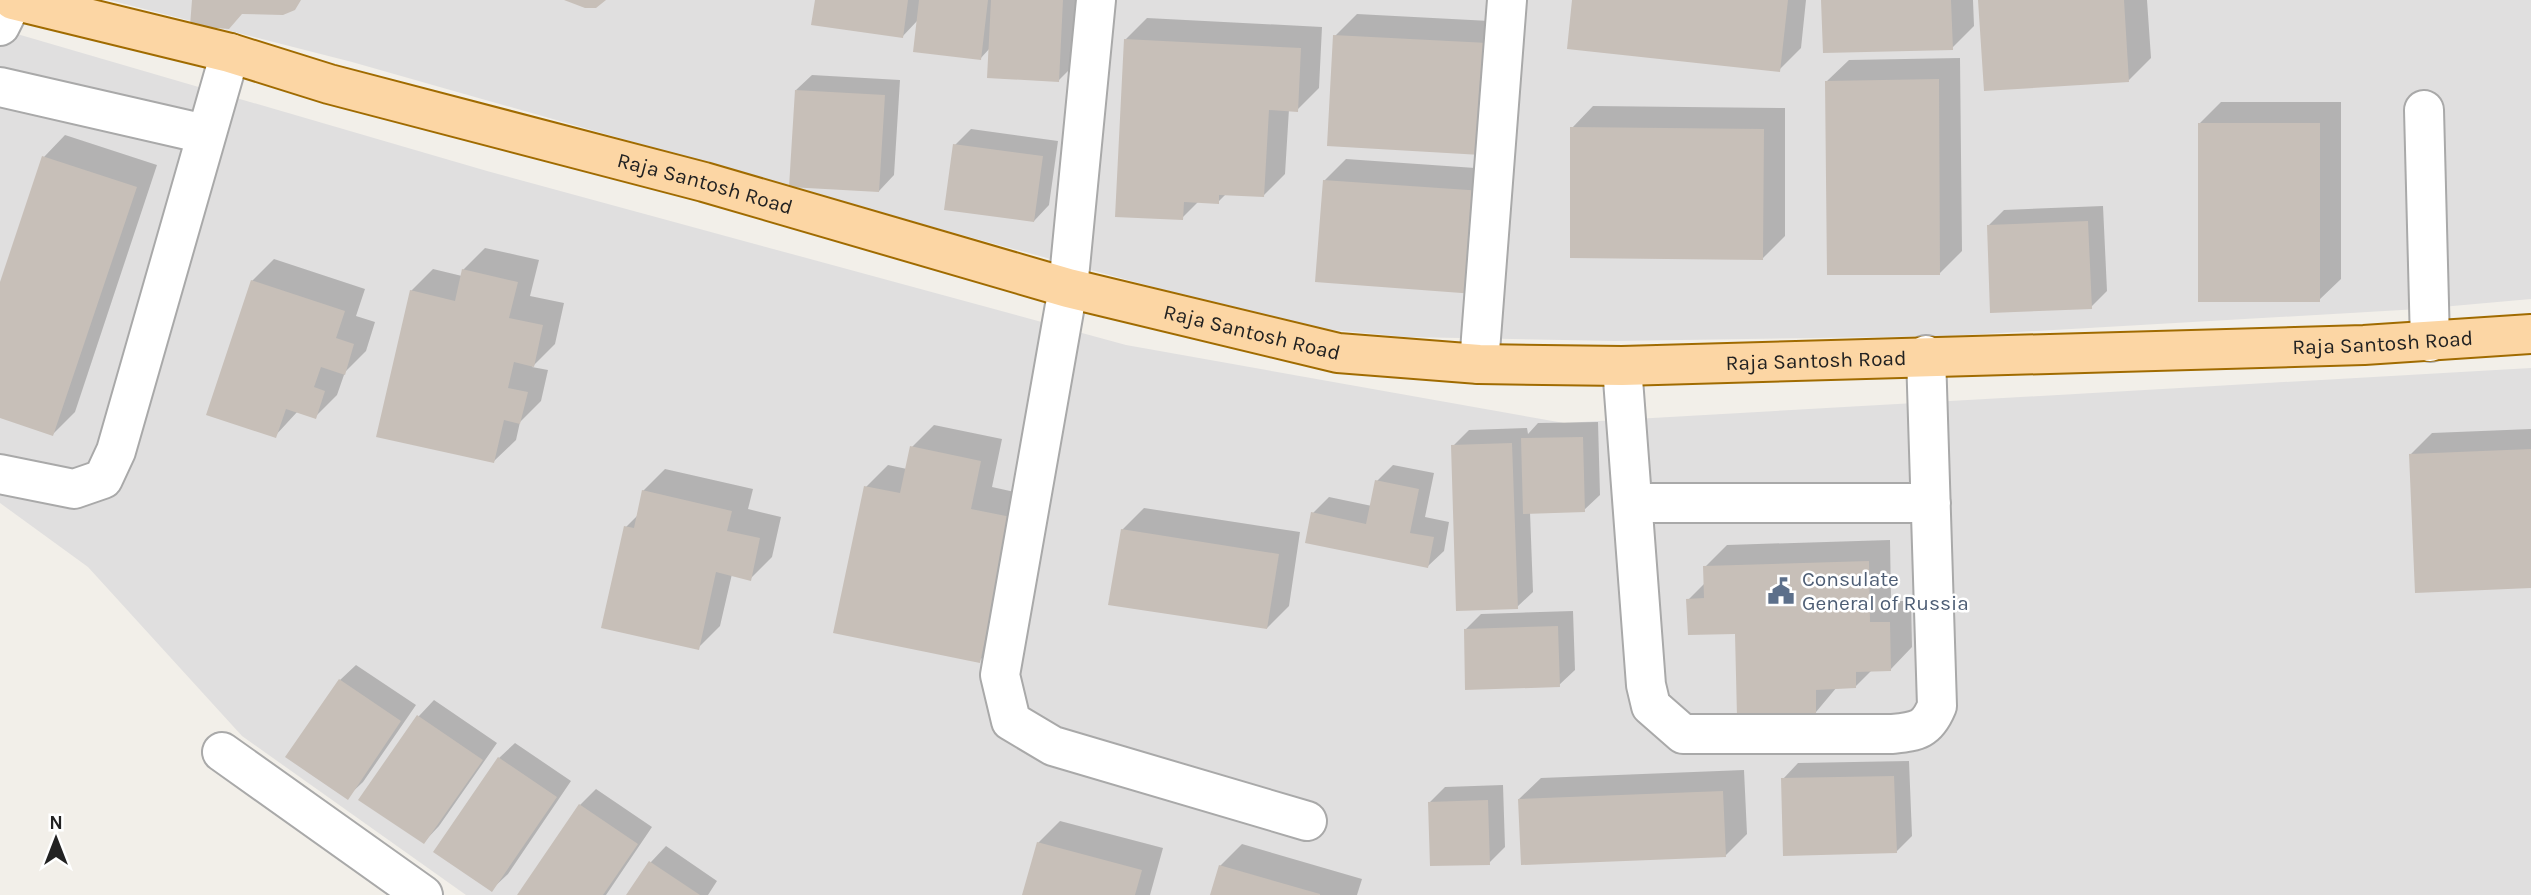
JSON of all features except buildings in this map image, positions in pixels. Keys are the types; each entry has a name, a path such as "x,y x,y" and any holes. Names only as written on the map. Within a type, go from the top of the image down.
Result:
{"main road":[{"name":"Raja Santosh Road","path":"13,0 230,53 330,84 704,182 1068,288 1338,353 1479,364 1622,366 2430,342 2531,334"}],"street":[{"path":"0,26 13,0"},
{"path":"1096,0 1068,288 1000,675 1011,721 1053,746 1307,821"},
{"path":"1479,364 1507,0"},
{"path":"0,474 74,489 103,479 116,451 230,53"},
{"path":"0,87 205,135"},
{"path":"2424,110 2430,342"},
{"path":"1622,366 1646,685 1651,706 1683,734 1893,734 1914,731 1930,723 1937,706 1926,355"},
{"path":"1633,503 1931,503"},
{"path":"222,751 423,895"}],"shaded area":[{"path":"109,0 2531,0 2531,299 2419,309 1949,336 1615,341 1406,337 1301,327 918,223 352,62"},
{"path":"0,29 487,171 1126,345 1564,423 2531,368 2531,895 466,895 242,736 88,567 0,503"}],"place":[{"name":"Consulate General of Russia","path":"1781,591"}]}
